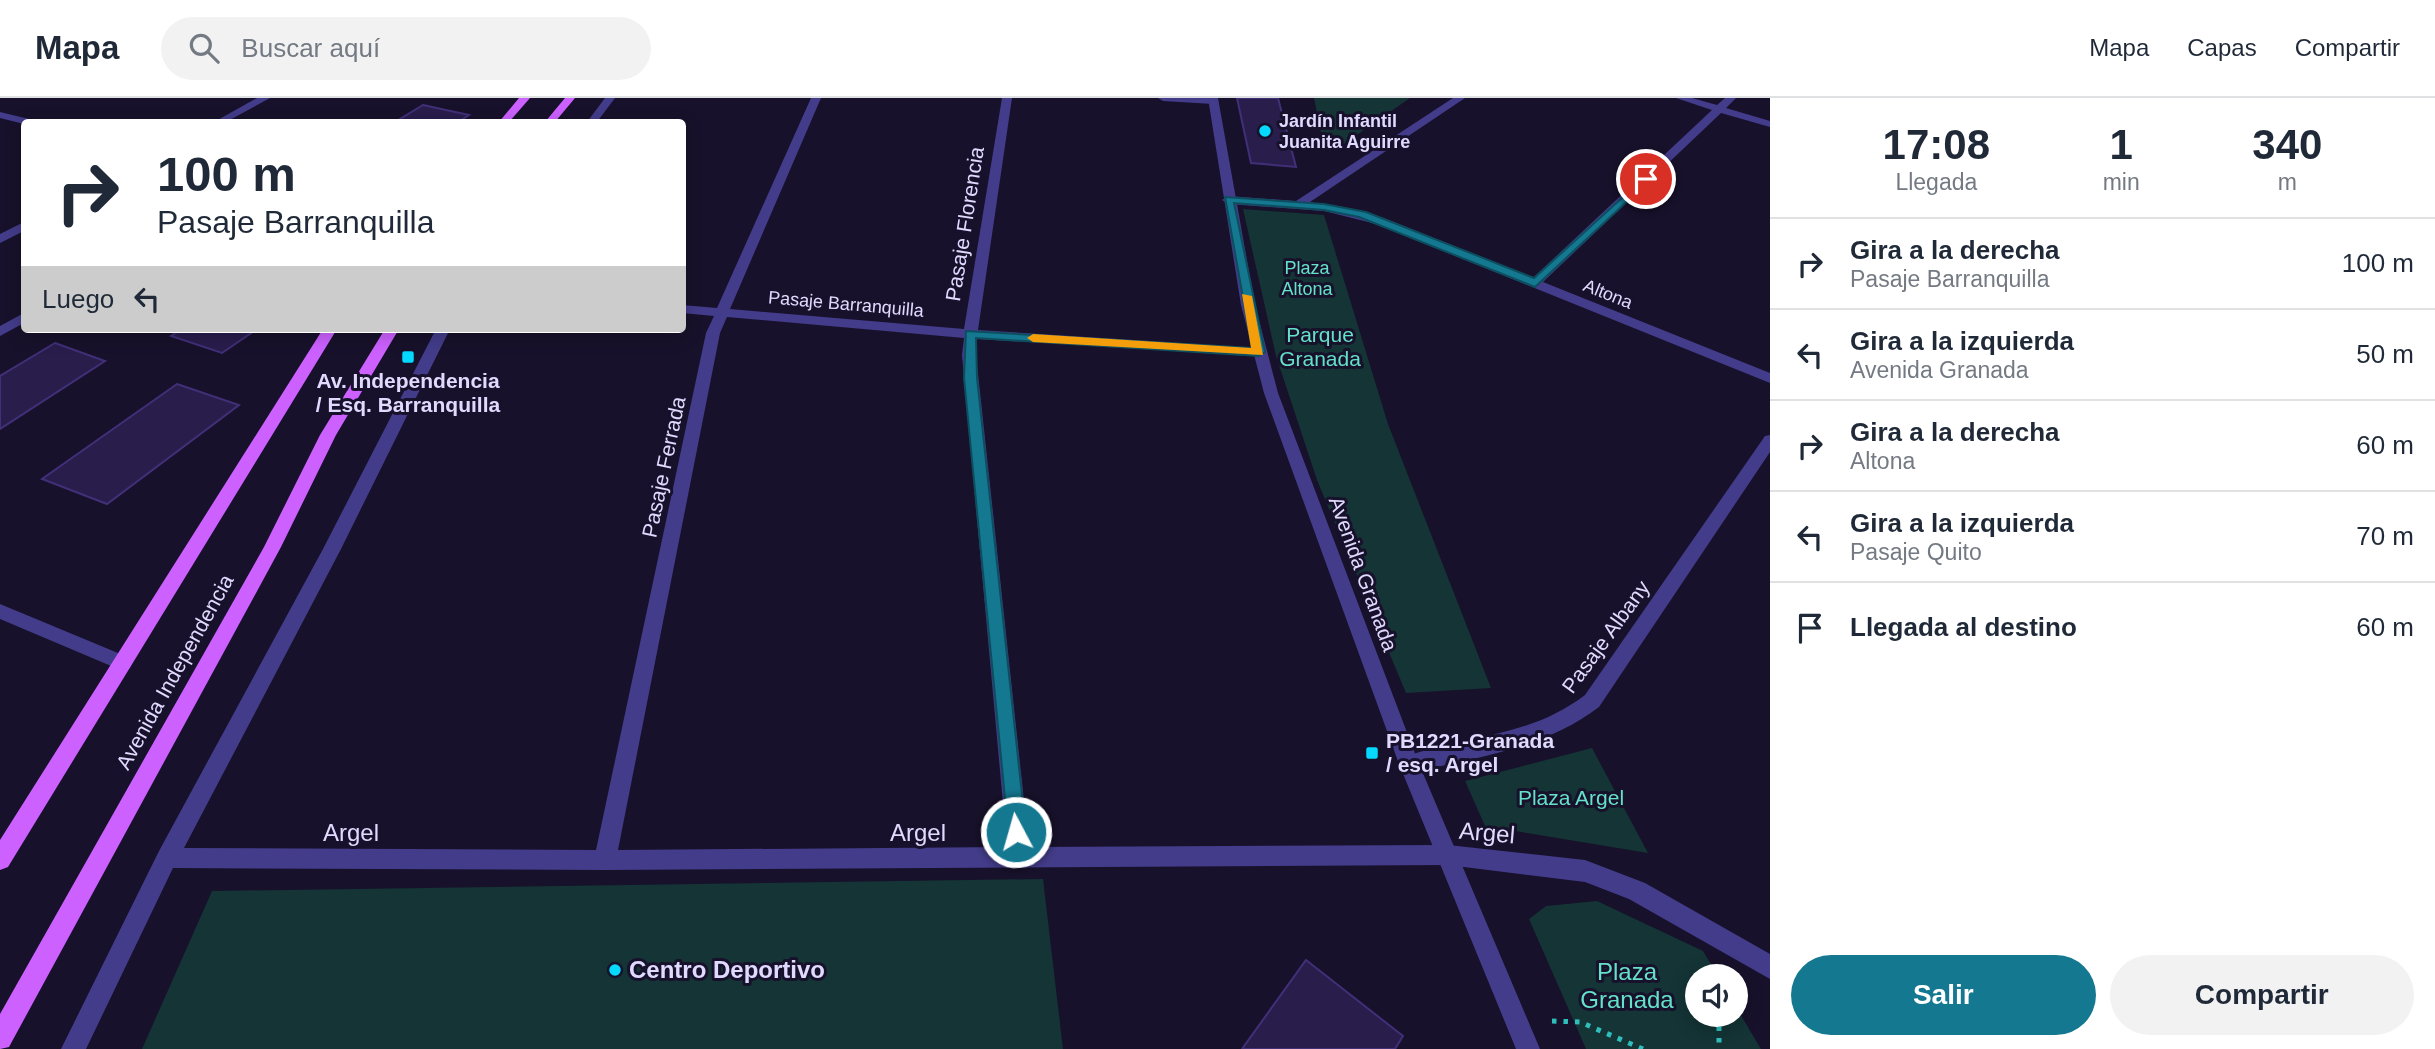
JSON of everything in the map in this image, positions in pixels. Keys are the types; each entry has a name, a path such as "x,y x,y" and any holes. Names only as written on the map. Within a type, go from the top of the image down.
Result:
{"main road":[{"path":"506,119 525,98"},
{"path":"552,119 570,98"},
{"path":"0,860 328,333"},
{"name":"Avenida Independencia","path":"0,1038 272,547 328,435 390,333"}],"street":[{"path":"225,119 265,98"},
{"path":"594,119 610,98"},
{"name":"Pasaje Ferrada","path":"605,860 710,345 720,312 816,98"},
{"name":"Pasaje Florencia","path":"1007,98 970,334 971,392 1019,859"},
{"path":"1163,98 1213,99"},
{"path":"1298,205 1460,98"},
{"path":"1681,98 1770,124"},
{"path":"1535,283 1731,98"},
{"name":"Avenida Granada","path":"1213,99 1228,200 1259,352 1409,764 1528,1049"},
{"path":"0,115 21,120"},
{"name":"Altona","path":"1228,200 1342,210 1380,221 1770,378"},
{"path":"0,239 21,228"},
{"name":"Pasaje Barranquilla","path":"686,309 970,334 1259,352"},
{"path":"0,332 21,319"},
{"path":"73,1049 167,858 332,549 441,333"},
{"name":"Pasaje Albany","path":"1409,764 1551,728 1577,714 1592,701 1770,440"},
{"path":"0,611 123,663"},
{"name":"Argel","path":"167,858 605,860 1448,855 1585,871 1637,891 1770,967"}],"path":[{"path":"1517,1020 1580,1022 1643,1049"},
{"path":"1719,1027 1719,1049"}],"green space":[{"path":"1314,98 1410,98 1338,148 1323,143"},
{"name":"Parque Granada","path":"1243,209 1324,215 1388,424 1491,688 1406,693 1317,480 1276,356"},
{"name":"Plaza Argel","path":"1592,748 1648,853 1485,826 1465,781"},
{"name":"Centro Deportivo","path":"1043,879 1063,1049 142,1049 212,891"},
{"name":"Plaza Granada","path":"1597,901 1703,951 1711,964 1685,964 1685,1027 1748,1027 1761,1049 1586,1049 1529,919 1546,906"}],"building":[{"name":"Jardín Infantil Juanita Aguirre","path":"1237,98 1278,98 1296,167 1251,163"},
{"path":"423,105 469,115 463,119 400,119"},
{"path":"176,333 251,333 222,353 171,336"},
{"path":"55,343 105,361 0,429 0,376"},
{"path":"177,384 239,405 107,504 42,479"},
{"path":"1306,960 1403,1036 1395,1049 1242,1049"}],"slow traffic":[{"path":"1033,338 1259,352 1246,296"}],"place":[{"name":"Jardín Infantil Juanita Aguirre","path":"1265,131"},
{"name":"Av. Independencia / Esq. Barranquilla","path":"408,357"},
{"name":"PB1221-Granada / esq. Argel","path":"1372,753"},
{"name":"Centro Deportivo","path":"615,970"}],"route":[{"path":"1016,832 970,378 970,334 1259,352 1228,200 1324,207 1362,215 1535,283 1646,179"}],"park label":[{"name":"Plaza Altona","path":"1307,278"}]}
